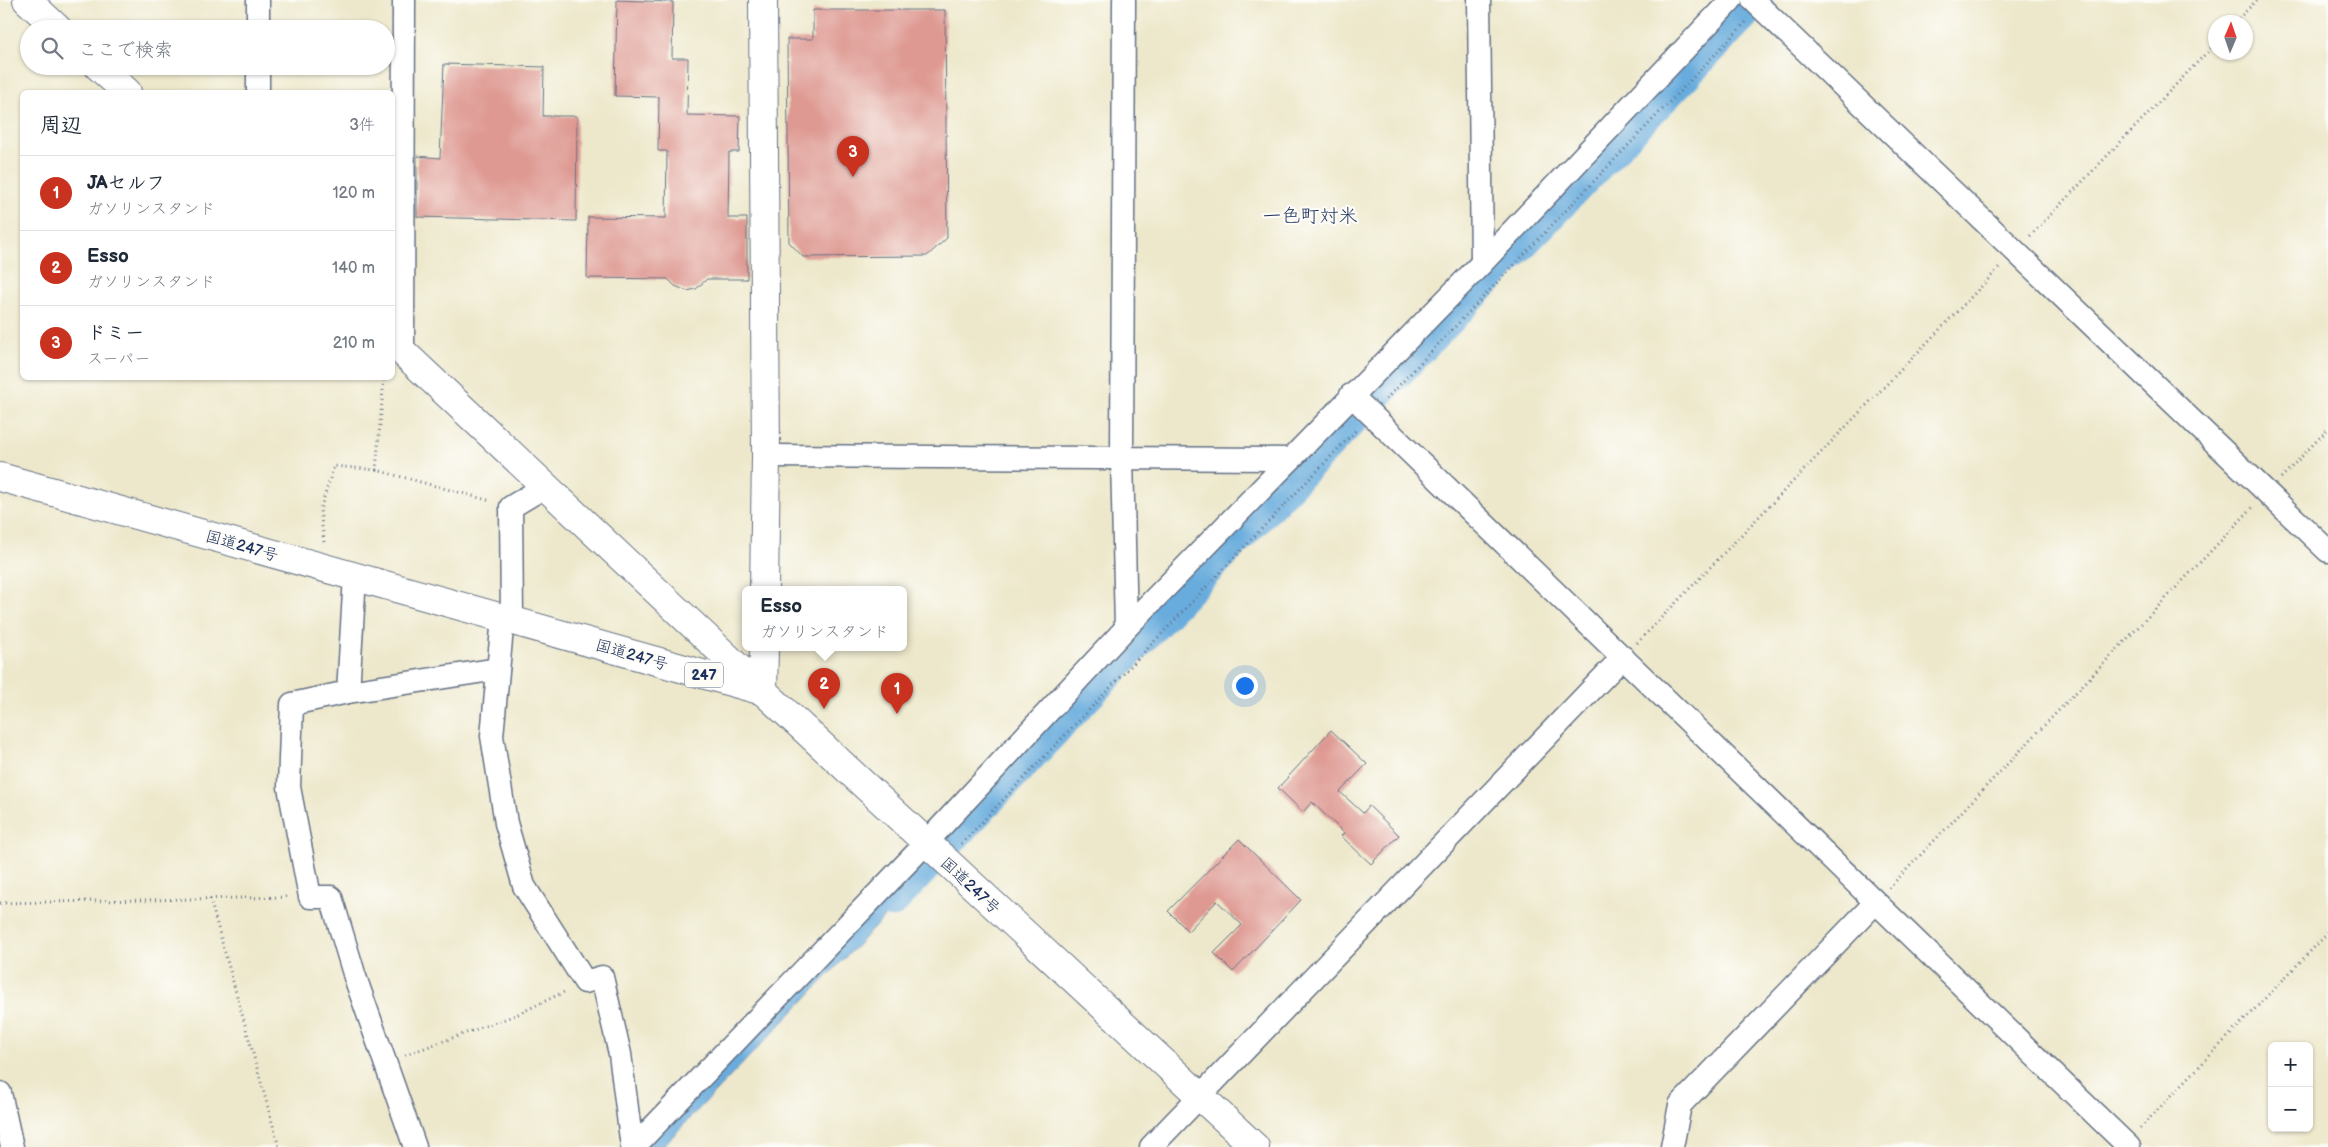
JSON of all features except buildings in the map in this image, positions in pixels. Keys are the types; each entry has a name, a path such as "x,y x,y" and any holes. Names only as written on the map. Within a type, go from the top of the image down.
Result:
{"main road":[{"path":"28,0 49,20"},
{"path":"763,0 766,456 764,586"},
{"path":"108,75 125,90"},
{"path":"398,347 763,692"},
{"name":"国道247号","path":"0,477 763,692 1255,1147"},
{"path":"763,692 764,651"}],"street":[{"path":"258,0 258,20"},
{"path":"398,347 404,0"},
{"path":"1124,0 1122,456 1126,628"},
{"path":"1479,0 1482,263"},
{"path":"633,1147 936,852 1126,628 1482,263 1731,0"},
{"path":"1756,3 2328,551"},
{"path":"258,75 258,90"},
{"path":"1351,396 1623,657 2126,1146"},
{"path":"766,456 1122,456 1291,459"},
{"path":"546,486 511,507 508,619 498,669 492,736 506,823 524,886 585,982 602,977 620,1054 633,1147"},
{"path":"348,692 355,576"},
{"path":"1151,1147 1623,657"},
{"path":"414,1147 356,977 332,897 310,897 289,786 292,704 348,692 498,669"},
{"path":"1672,1147 1680,1105 1875,903"},
{"path":"0,1093 12,1147"}],"path":[{"path":"2242,15 2257,0"},
{"path":"936,852 1370,416 1756,3"},
{"path":"1623,657 2208,51"},
{"path":"376,470 384,380"},
{"path":"1875,903 2328,429"},
{"path":"324,542 320,510 334,466 376,470 511,507"},
{"path":"0,903 310,897"},
{"path":"210,899 279,1147"},
{"path":"2126,1146 2328,933"},
{"path":"385,1062 516,1015 585,982"}],"water":[{"path":"920,860 931,869 662,1147 644,1147"}],"waterway":[{"path":"891,900 1187,588 1755,0"}],"place":[{"name":"ドミー","path":"853,177"},
{"name":"Esso","path":"824,709"},
{"name":"JAセルフ","path":"897,714"}],"district":[{"name":"一色町対米","path":"1310,215"}]}
